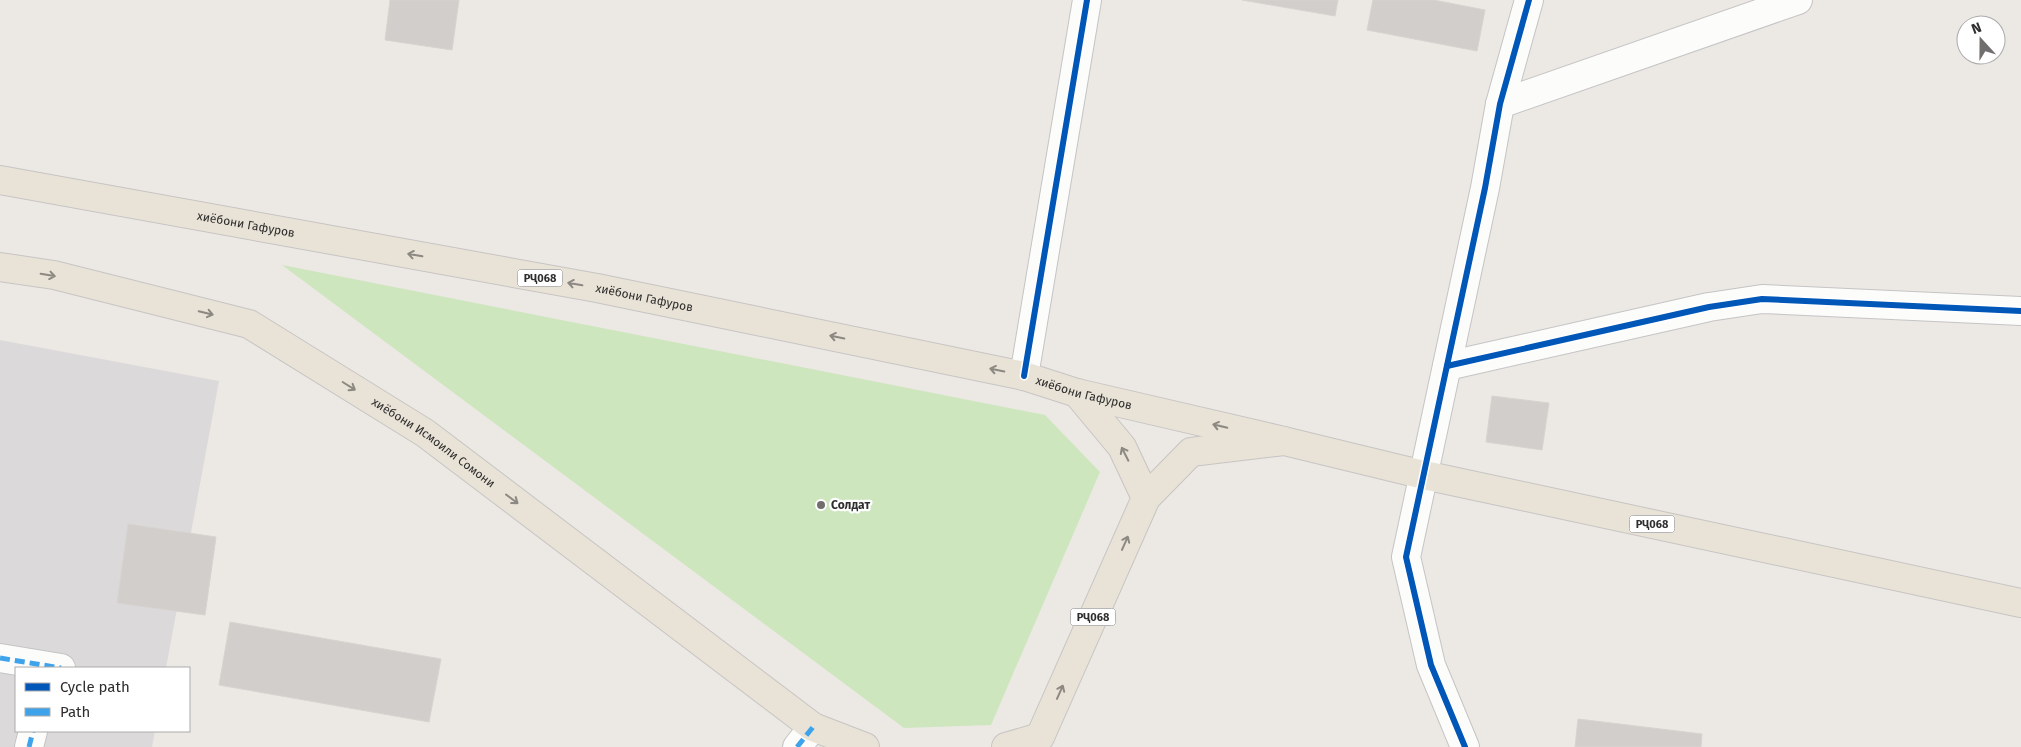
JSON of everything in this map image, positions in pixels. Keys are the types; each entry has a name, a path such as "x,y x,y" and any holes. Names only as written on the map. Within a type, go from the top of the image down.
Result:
{"highway":[{"name":"хиёбони Гафуров","path":"0,180 587,286 1024,376 1077,393 1284,441"},
{"name":"хиёбони Исмоили Сомони","path":"0,267 54,275 249,324 425,433 805,737 865,747"},
{"path":"1077,393 1122,447 1146,498"},
{"name":"РҶ068","path":"1006,747 1040,736 1146,498 1191,452 1284,441 1424,475 2021,603"}],"street":[{"path":"1024,376 1087,0"},
{"path":"1465,747 1431,666 1406,557 1500,104 1529,0"},
{"path":"1500,104 1798,0"},
{"path":"1447,366 1709,307 1762,299 2021,311"},
{"path":"0,658 47,667"},
{"path":"29,747 33,732"}],"shaded area":[{"path":"0,340 219,381 166,667 15,667 15,732 155,732 152,747 0,747"}],"green space":[{"path":"282,265 1045,415 1100,472 991,725 904,728"}],"building":[{"path":"390,0 459,0 452,50 385,40"},
{"path":"1242,0 1338,0 1335,16"},
{"path":"1373,0 1434,0 1485,10 1477,51 1367,30"},
{"path":"1492,396 1549,403 1542,450 1486,442"},
{"path":"128,524 216,537 205,615 117,603"},
{"path":"230,622 441,659 429,722 219,685"},
{"path":"1578,719 1702,734 1701,747 1575,747"}],"marked path":[{"path":"0,658 55,667"},
{"path":"797,747 813,727"},
{"path":"29,747 33,732"}],"cycle path":[{"path":"1024,376 1087,0"},
{"path":"1465,747 1431,665 1406,557 1485,188 1500,104 1529,0"},
{"path":"1447,366 1709,307 1762,299 2021,311"}],"place":[{"name":"Солдат","path":"821,505"}]}
